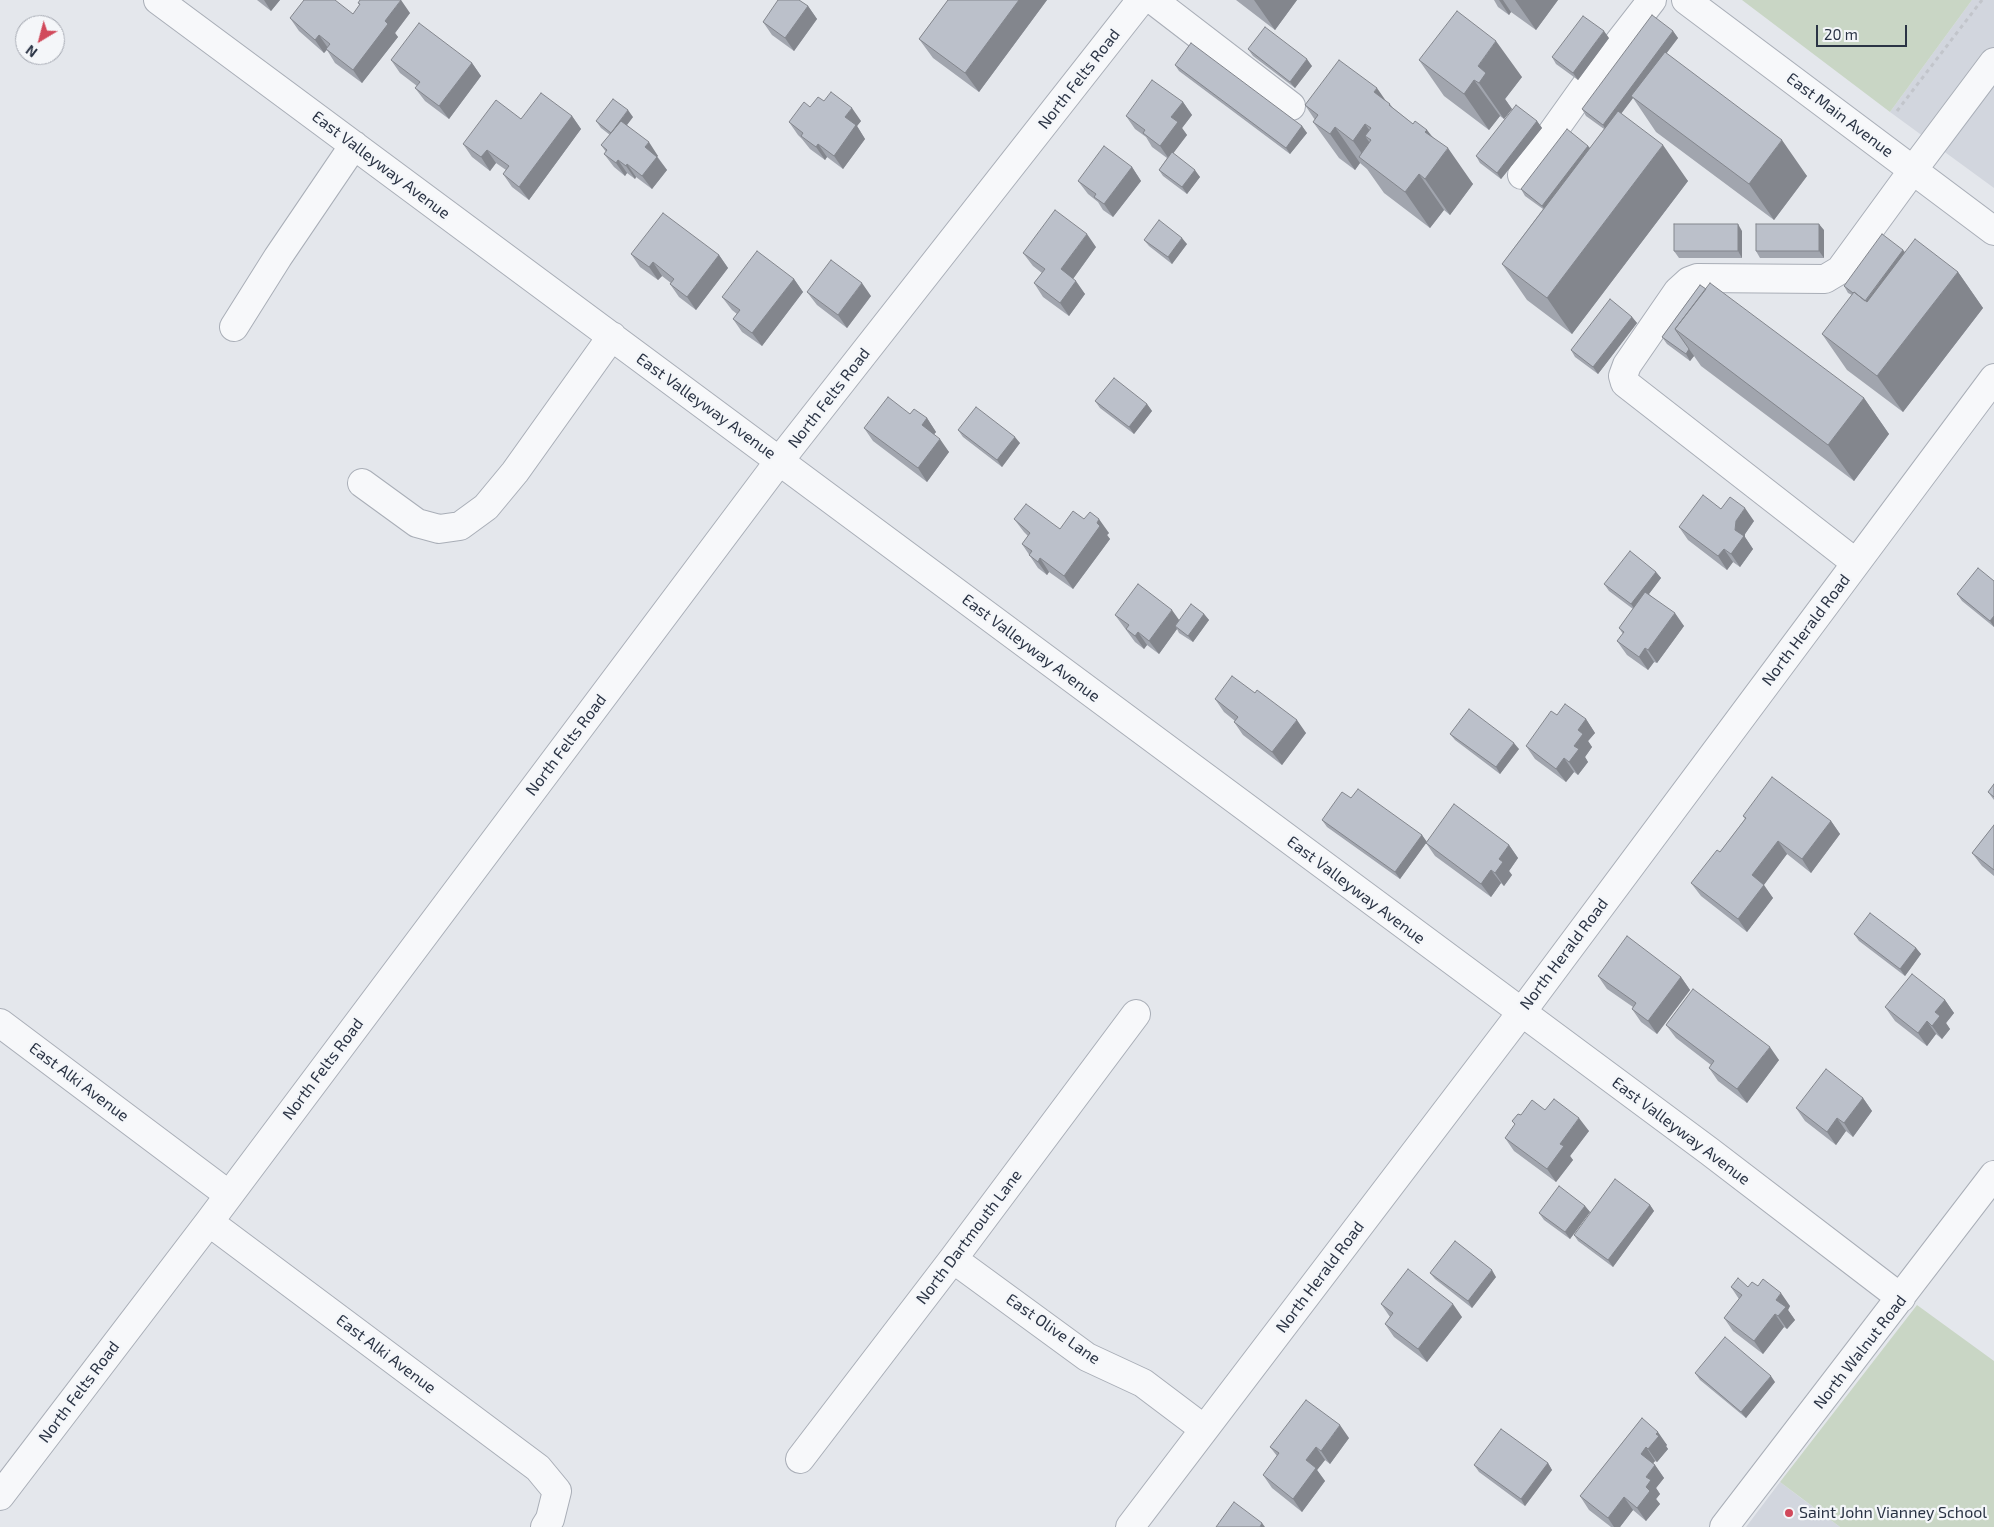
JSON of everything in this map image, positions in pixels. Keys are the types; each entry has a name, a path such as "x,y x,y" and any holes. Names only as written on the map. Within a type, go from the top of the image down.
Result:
{"street":[{"name":"East Valleyway Avenue","path":"158,0 780,460 1521,1013 1710,1151 1901,1298"},
{"name":"North Felts Road","path":"0,1496 210,1222 780,460 1141,0"},
{"path":"1153,0 1291,106"},
{"path":"1522,175 1592,78 1652,0"},
{"name":"East Main Avenue","path":"1686,0 1994,231"},
{"path":"1856,563 1625,383 1623,376 1627,365 1678,291 1689,281 1697,278 1825,279 1840,270 1913,170 1991,72"},
{"path":"234,326 354,145"},
{"path":"362,483 417,522 439,529 460,526 486,508 612,336"},
{"name":"North Herald Road","path":"1130,1527 1521,1013 1994,378"},
{"name":"North Dartmouth Lane","path":"800,1459 954,1259 1136,1014"},
{"name":"East Alki Avenue","path":"0,1023 229,1195"},
{"name":"North Walnut Road","path":"1724,1527 1994,1175"},
{"name":"East Alki Avenue","path":"210,1222 538,1468 557,1491 550,1518 545,1527"},
{"name":"East Olive Lane","path":"954,1259 1087,1357 1143,1383 1204,1429"}],"path":[{"path":"1897,111 1982,0"}],"shaded area":[{"path":"1972,0 1994,0 1994,188 1890,112"},
{"name":"Saint John Vianney School","path":"1780,1482 1801,1498 1840,1527 1746,1527"}],"green space":[{"path":"1742,0 1972,0 1890,112"},
{"path":"1917,1305 1994,1361 1994,1527 1840,1527 1780,1482"}],"building":[{"path":"304,0 335,0 353,14 360,4 358,3 360,0 401,0 385,21 388,24 353,70 326,49 330,44 319,35 315,40 290,18"},
{"path":"778,0 799,0 808,6 785,38 763,22"},
{"path":"948,0 1019,0 965,73 919,39"},
{"path":"1457,11 1496,41 1478,66 1486,73 1479,83 1474,80 1464,94 1419,60"},
{"path":"1652,15 1673,31 1603,125 1582,109"},
{"path":"1583,16 1604,31 1573,73 1552,57"},
{"path":"419,23 472,63 439,106 415,88 420,82 391,60"},
{"path":"1265,27 1307,59 1290,82 1248,49"},
{"path":"1191,43 1302,126 1286,148 1175,65"},
{"path":"1665,52 1782,140 1749,184 1631,96"},
{"path":"1339,60 1377,88 1374,92 1389,105 1413,124 1415,121 1427,130 1425,132 1448,148 1425,179 1419,174 1405,192 1359,157 1371,140 1365,136 1371,128 1365,124 1353,141 1335,127 1330,134 1313,122 1318,115 1305,105"},
{"path":"1152,80 1183,102 1171,117 1178,122 1160,146 1143,133 1145,130 1126,116"},
{"path":"831,92 852,108 845,117 856,125 834,156 818,144 816,147 801,136 803,133 789,122 804,102 810,107 818,97 824,101"},
{"path":"541,93 572,116 519,187 503,174 509,166 487,150 481,157 463,144 496,100 521,119"},
{"path":"613,99 628,110 611,133 596,121"},
{"path":"1516,105 1537,121 1497,173 1476,156"},
{"path":"1618,111 1663,145 1547,298 1502,264"},
{"path":"621,121 649,142 645,147 657,157 642,176 627,164 626,166 618,160 616,163 604,154 607,150 601,145"},
{"path":"1567,129 1588,146 1542,206 1521,189"},
{"path":"1104,146 1132,167 1104,204 1094,197 1096,194 1078,181"},
{"path":"1172,152 1195,170 1182,187 1159,170"},
{"path":"1055,210 1087,234 1061,269 1076,281 1060,303 1034,283 1045,269 1023,253"},
{"path":"663,213 719,255 687,297 670,284 674,279 653,262 649,267 631,254"},
{"path":"1159,220 1182,238 1168,257 1144,240"},
{"path":"1674,224 1738,224 1738,251 1674,251"},
{"path":"1756,224 1819,224 1819,251 1756,251"},
{"path":"1882,234 1903,250 1865,301 1844,286"},
{"path":"1915,239 1958,272 1877,376 1822,334 1854,292 1867,302"},
{"path":"757,251 794,279 752,333 733,319 740,310 722,297"},
{"path":"831,260 862,283 838,315 807,292"},
{"path":"1710,283 1864,398 1828,445 1675,329"},
{"path":"1700,285 1706,289 1675,329 1689,349 1686,354 1662,337"},
{"path":"1610,299 1632,317 1593,367 1571,350"},
{"path":"1114,378 1147,404 1129,427 1095,401"},
{"path":"888,397 910,414 914,409 927,418 922,425 940,439 918,468 864,428"},
{"path":"976,407 1015,437 997,460 958,430"},
{"path":"1703,495 1721,509 1730,497 1745,508 1736,521 1735,530 1744,536 1731,554 1724,549 1718,556 1679,527"},
{"path":"1026,504 1060,529 1073,511 1084,519 1090,512 1099,519 1097,523 1100,526 1064,576 1040,558 1038,562 1029,555 1032,551 1022,544 1030,533 1014,519"},
{"path":"1630,551 1656,572 1631,604 1604,584"},
{"path":"1978,568 1994,581 1994,616 1990,621 1957,594"},
{"path":"1138,584 1172,610 1149,641 1138,632 1135,636 1126,629 1129,625 1115,615"},
{"path":"1645,592 1675,613 1648,650 1645,648 1639,657 1617,641 1624,632 1619,628"},
{"path":"1191,604 1204,614 1188,636 1175,626"},
{"path":"1232,676 1255,693 1257,690 1297,720 1272,752 1234,722 1238,717 1215,699"},
{"path":"1565,704 1586,719 1578,730 1583,734 1574,746 1579,749 1569,762 1564,758 1556,769 1526,746 1551,711 1557,715"},
{"path":"1469,709 1514,743 1496,767 1450,734"},
{"path":"1772,777 1831,821 1802,859 1778,841 1752,875 1764,885 1738,919 1691,883 1717,850 1720,852 1746,818 1743,816"},
{"path":"1994,784 1994,797 1988,792"},
{"path":"1358,789 1422,835 1395,872 1322,820 1342,792 1351,798"},
{"path":"1454,804 1509,845 1499,859 1503,862 1495,873 1491,870 1481,884 1426,843"},
{"path":"1994,825 1994,870 1972,853"},
{"path":"1870,913 1916,948 1900,969 1854,934"},
{"path":"1627,936 1681,977 1648,1021 1632,1009 1636,1003 1598,976"},
{"path":"1912,974 1945,1000 1935,1012 1940,1016 1932,1026 1927,1021 1918,1033 1885,1007"},
{"path":"1693,989 1770,1047 1737,1089 1709,1068 1714,1061 1666,1025"},
{"path":"1826,1069 1863,1098 1844,1123 1837,1118 1827,1132 1796,1108"},
{"path":"1554,1099 1579,1118 1560,1144 1564,1146 1547,1169 1505,1138 1515,1124 1512,1121 1518,1114 1521,1115 1532,1100 1545,1110"},
{"path":"1615,1179 1650,1205 1608,1260 1574,1235"},
{"path":"1559,1186 1585,1206 1565,1232 1539,1213"},
{"path":"1455,1241 1492,1270 1468,1301 1430,1273"},
{"path":"1408,1269 1453,1304 1418,1349 1385,1324 1393,1313 1381,1304"},
{"path":"1738,1278 1748,1287 1752,1282 1758,1286 1763,1279 1781,1293 1776,1300 1786,1307 1778,1316 1775,1314 1754,1341 1724,1318 1742,1295 1731,1287"},
{"path":"1725,1337 1771,1376 1741,1412 1695,1373"},
{"path":"1306,1400 1340,1425 1321,1451 1316,1447 1306,1460 1316,1468 1293,1499 1263,1475 1279,1453 1270,1447"},
{"path":"1642,1418 1658,1432 1656,1434 1659,1436 1641,1454 1655,1465 1646,1477 1651,1480 1646,1487 1650,1491 1637,1508 1624,1497 1608,1518 1580,1496"},
{"path":"1501,1429 1548,1463 1521,1499 1474,1465"},
{"path":"1234,1502 1262,1523 1260,1527 1216,1527"}],"place":[{"name":"Saint John Vianney School","path":"1789,1513"}]}
